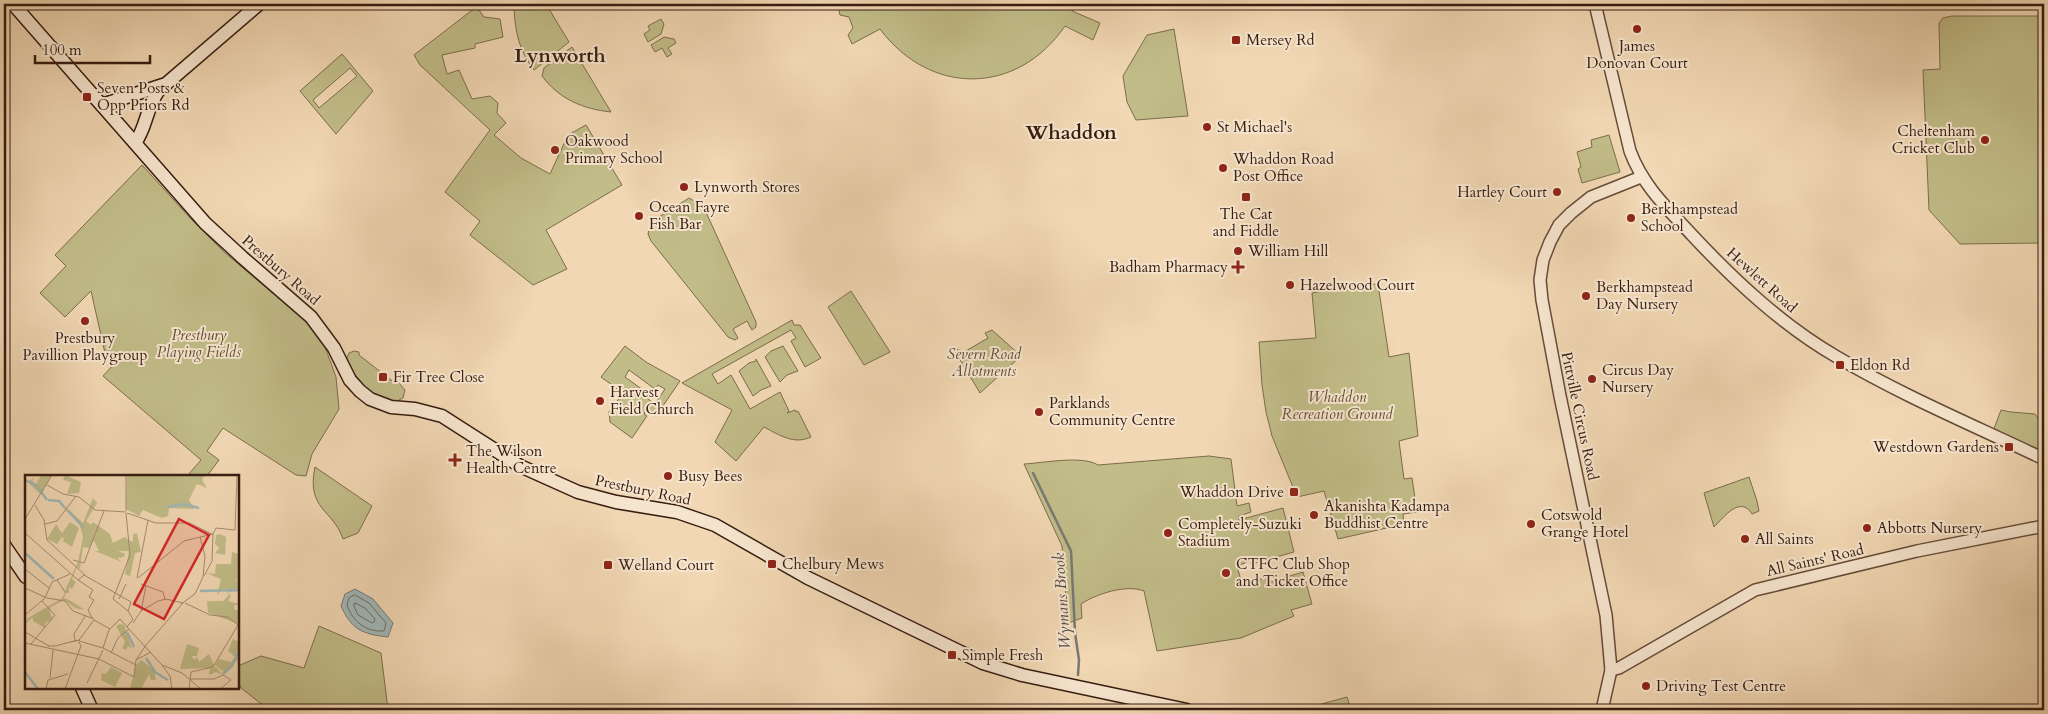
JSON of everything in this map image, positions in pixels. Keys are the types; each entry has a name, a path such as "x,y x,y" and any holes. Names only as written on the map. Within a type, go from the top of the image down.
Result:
{"main road":[{"name":"Prestbury Road","path":"13,4 205,222 243,258 311,316 334,348 350,380 360,391 377,402 395,408 415,409 442,416 520,466 578,492 616,502 677,512 715,525 808,578 983,663 1022,675 1187,710"},
{"path":"135,144 140,137 151,103 165,85 259,4"},
{"path":"102,105 165,85"},
{"path":"4,546 25,576"},
{"path":"82,689 92,710"}],"street":[{"name":"Hewlett Road","path":"1595,4 1630,151 1641,177 1660,201 1731,275 1757,299 1795,329 1836,357 2044,459"},
{"name":"Pittville Circus Road","path":"1602,710 1610,670 1606,615 1560,396 1540,280 1543,260 1559,225 1591,197 1641,177"},
{"name":"All Saints' Road","path":"1610,670 1619,668 1755,590 1794,579 1917,551 2044,526"}],"green space":[{"path":"480,4 486,4 479,10 484,17 500,19 503,37 475,44 475,48 442,55 447,74 459,70 472,99 490,96 498,103 497,113 506,123 494,135 521,158 550,174 568,135 586,125 622,185 546,230 567,269 533,285 470,235 480,221 445,192 490,130 420,65 414,55"},
{"path":"493,4 546,4 569,42 534,70 519,40 515,25 514,7 496,7"},
{"path":"846,4 1074,4 1072,11 1100,23 1093,40 1065,26 1045,49 1023,65 999,75 973,79 948,76 923,67 900,51 880,29 852,44 848,35 853,28 849,17 840,15 838,6"},
{"name":"Cheltenham Cricket Club","path":"1952,16 2044,16 2044,243 1960,244 1929,210 1923,70 1940,69 1939,23 1943,18"},
{"path":"661,19 664,24 661,34 648,42 644,34 650,30 648,26"},
{"path":"1174,29 1188,116 1136,120 1127,102 1123,76 1147,35"},
{"path":"664,37 674,39 676,43 668,48 672,54 667,57 662,48 655,52 651,45"},
{"path":"572,47 611,112 601,111 572,102 556,91 542,76 544,68"},
{"path":"342,54 373,91 336,134 300,91","holes":["350,68 357,76 319,108 313,100"]},
{"path":"1609,135 1620,172 1582,183 1578,169 1581,167 1577,152 1592,147 1591,140"},
{"name":"Prestbury Playing Fields","path":"142,165 224,252 306,321 325,347 336,377 339,409 312,454 306,476 296,475 223,428 207,451 219,460 208,475 188,475 201,460 103,376 115,363 105,353 91,291 65,317 40,293 66,266 55,255"},
{"path":"689,198 701,205 705,210 756,322 756,327 752,330 747,321 733,329 738,338 735,340 728,337 651,241 648,234 651,222"},
{"name":"Whaddon Recreation Ground","path":"1378,284 1389,357 1409,353 1418,436 1399,441 1404,479 1412,478 1417,512 1403,514 1404,524 1338,539 1324,491 1297,497 1272,436 1262,385 1259,342 1316,338 1312,293 1348,286"},
{"path":"851,291 890,352 864,365 828,307"},
{"path":"792,320 794,325 800,325 821,358 805,367 791,341 796,338 791,330 712,374 718,384 731,375 750,409 780,392 789,411 787,413 795,410 796,412 798,411 811,437 799,440 793,439 781,436 764,427 736,461 715,442 732,410 682,383"},
{"name":"Severn Road Allotments","path":"992,330 1021,356 980,393 953,348 964,352 988,338 985,333"},
{"path":"625,346 646,362 680,381 656,416 646,410 644,414 647,416 632,438 610,422 609,412 623,393 601,377","holes":["629,370 655,389 658,385 665,389 655,404 648,399 650,395 625,377"]},
{"path":"783,346 798,371 787,375 780,382 765,357 771,351"},
{"path":"359,352 359,355 396,384 398,382 405,390 403,398 397,401 388,400 367,388 355,375 346,360 349,353"},
{"path":"756,359 771,386 753,396 739,371 749,363 756,361"},
{"path":"2001,410 2035,414 2041,422 2039,450 2035,455 1992,434"},
{"path":"1209,456 1231,459 1237,506 1249,503 1251,512 1239,516 1239,520 1283,508 1294,552 1251,564 1250,561 1237,566 1242,584 1265,578 1267,583 1303,572 1312,604 1291,610 1294,616 1241,638 1157,651 1144,591 1120,589 1095,597 1081,604 1082,618 1068,623 1062,546 1024,464 1082,460 1098,465"},
{"path":"315,467 372,506 358,533 343,539 339,529 317,501 313,481"},
{"path":"1749,477 1759,511 1752,514 1747,509 1737,507 1727,513 1714,527 1704,493"},
{"path":"319,626 381,653 388,710 269,710 241,688 239,684 239,666 261,656 304,668"},
{"path":"1347,697 1351,710 1300,710"}],"water":[{"path":"355,589 373,599 393,623 388,637 365,632 349,621 341,606 345,594"}],"waterway":[{"name":"Wymans Brook","path":"1033,473 1071,551 1075,633 1079,660 1078,675"}],"place":[{"name":"James Donovan Court","path":"1637,29"},
{"name":"Mersey Rd","path":"1236,40"},
{"name":"Seven Posts & Opp Priors Rd","path":"87,97"},
{"name":"St Michael's","path":"1207,127"},
{"name":"Cheltenham Cricket Club","path":"1985,140"},
{"name":"Oakwood Primary School","path":"555,150"},
{"name":"Whaddon Road Post Office","path":"1223,168"},
{"name":"Lynworth Stores","path":"684,187"},
{"name":"Hartley Court","path":"1557,192"},
{"name":"The Cat and Fiddle","path":"1246,197"},
{"name":"Ocean Fayre Fish Bar","path":"639,216"},
{"name":"Berkhampstead School","path":"1631,218"},
{"name":"William Hill","path":"1238,251"},
{"name":"Badham Pharmacy","path":"1238,267"},
{"name":"Hazelwood Court","path":"1290,285"},
{"name":"Berkhampstead Day Nursery","path":"1586,296"},
{"name":"Prestbury Pavillion Playgroup","path":"85,321"},
{"name":"Eldon Rd","path":"1840,365"},
{"name":"Fir Tree Close","path":"383,377"},
{"name":"Circus Day Nursery","path":"1592,379"},
{"name":"Harvest Field Church","path":"600,401"},
{"name":"Parklands Community Centre","path":"1039,412"},
{"name":"Westdown Gardens","path":"2009,447"},
{"name":"The Wilson Health Centre","path":"455,460"},
{"name":"Busy Bees","path":"668,476"},
{"name":"Whaddon Drive","path":"1294,492"},
{"name":"Akanishta Kadampa Buddhist Centre","path":"1314,515"},
{"name":"Cotswold Grange Hotel","path":"1531,524"},
{"name":"Abbotts Nursery","path":"1867,528"},
{"name":"Completely-Suzuki Stadium","path":"1168,533"},
{"name":"All Saints","path":"1745,539"},
{"name":"Chelbury Mews","path":"772,564"},
{"name":"Welland Court","path":"608,565"},
{"name":"CTFC Club Shop and Ticket Office","path":"1226,573"},
{"name":"Simple Fresh","path":"952,655"},
{"name":"Driving Test Centre","path":"1646,686"}],"district":[{"name":"Lynworth","path":"560,55"},
{"name":"Whaddon","path":"1071,132"}]}
